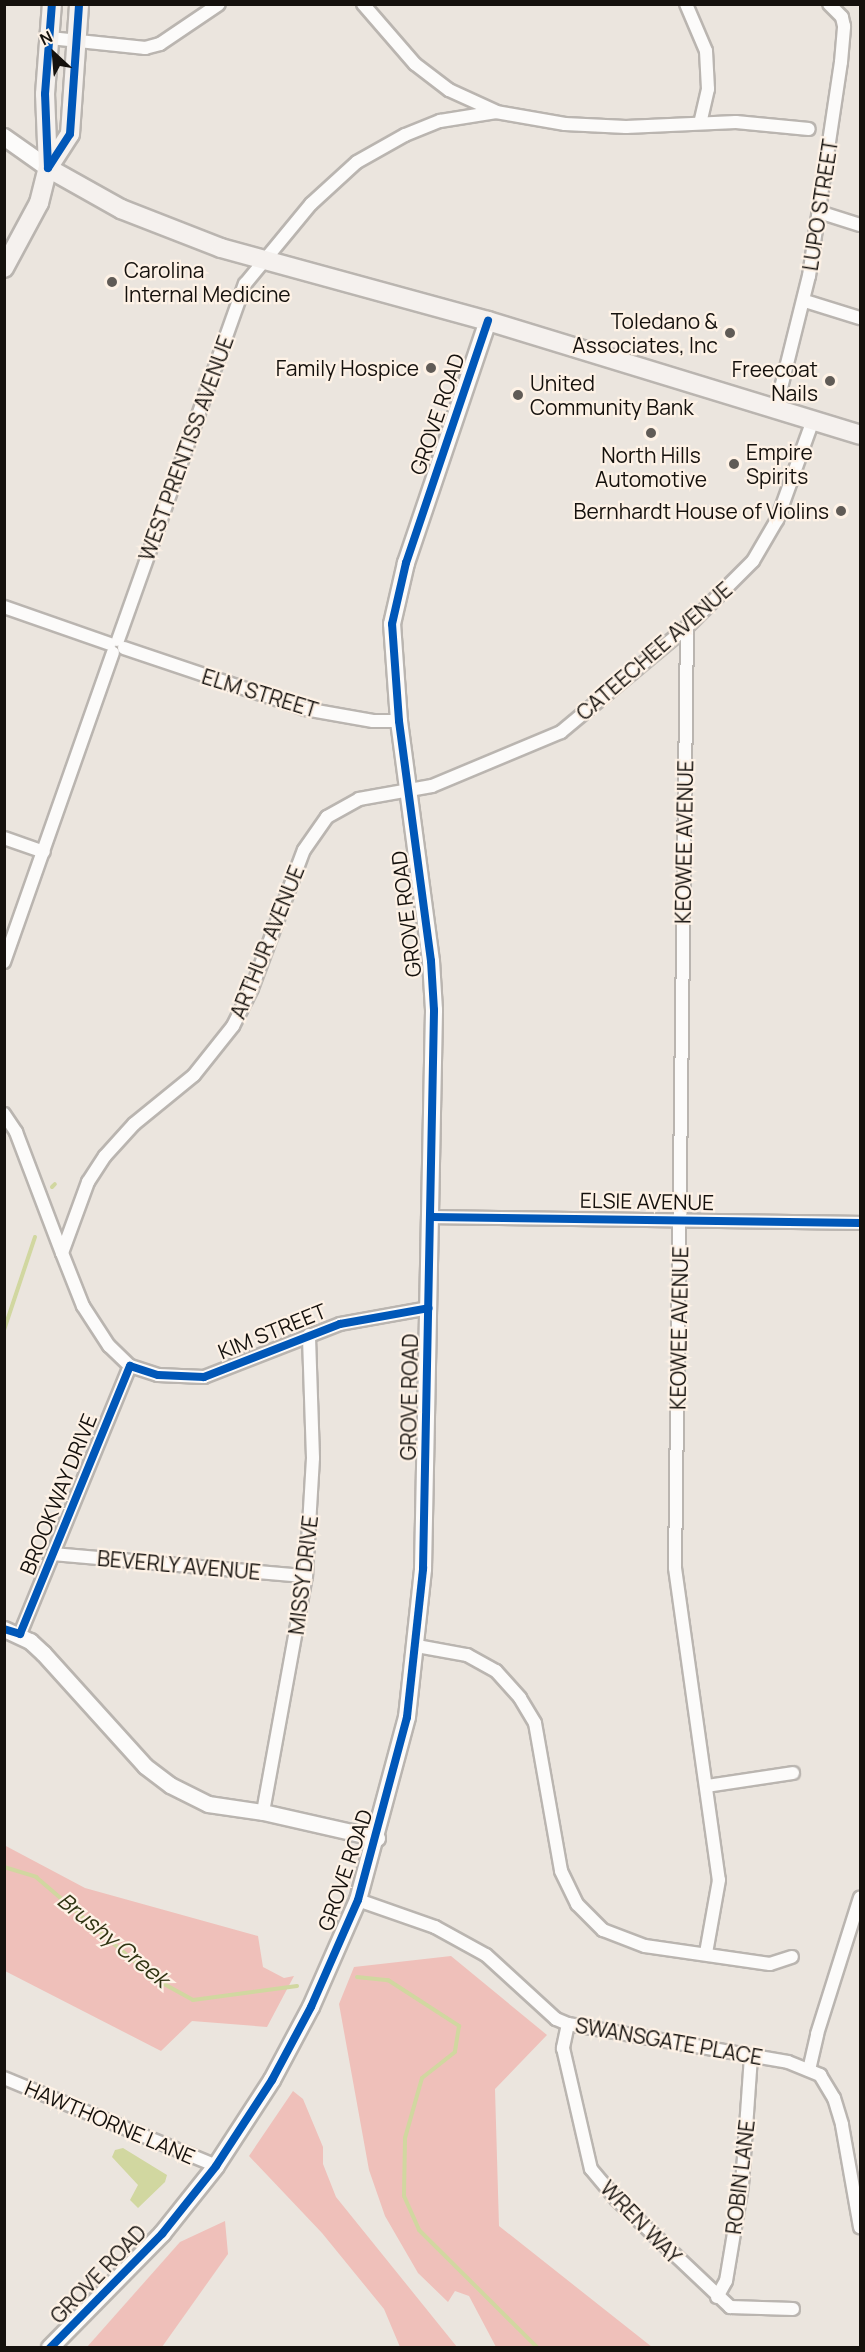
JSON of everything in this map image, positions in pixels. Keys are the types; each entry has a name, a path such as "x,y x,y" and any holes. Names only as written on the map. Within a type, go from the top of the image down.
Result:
{"main road":[{"path":"48,168 45,138 52,4"},
{"path":"4,268 39,203 48,168 70,134 79,4"},
{"path":"4,137 48,168 162,228 262,260 489,321 861,435"},
{"name":"GROVE ROAD","path":"50,2348 133,2267 216,2166 272,2080 311,2007 358,1900 377,1838 407,1717 417,1646 423,1569 432,1217 432,961 399,721 392,624 400,585 489,321"}],"street":[{"path":"50,38 145,48 160,44 219,4"},
{"path":"363,4 416,64 449,90 496,112 606,126 700,123 773,124 809,129"},
{"path":"686,4 706,51 708,88 700,123"},
{"name":"LUPO STREET","path":"776,408 805,301 844,26 842,16 829,4"},
{"name":"WEST PRENTISS AVENUE","path":"4,962 245,284 262,260 319,196 374,151 440,121 496,112"},
{"path":"819,212 861,225"},
{"path":"805,301 861,318"},
{"name":"CATEECHEE AVENUE","path":"409,789 432,786 561,732 687,627 738,578 767,540 813,420"},
{"name":"ELM STREET","path":"4,607 305,709 363,720 399,721"},
{"name":"KEOWEE AVENUE","path":"687,627 675,1568 708,1786 719,1880 706,1953"},
{"name":"ARTHUR AVENUE","path":"62,1253 88,1182 105,1156 134,1124 194,1075 233,1026 313,833 346,805 409,789"},
{"path":"4,838 44,852"},
{"path":"4,1114 16,1132 62,1253 94,1327 130,1366"},
{"name":"ELSIE AVENUE","path":"432,1217 861,1223"},
{"name":"KIM STREET","path":"130,1366 158,1375 204,1377 309,1335 358,1320 429,1308"},
{"name":"MISSY DRIVE","path":"263,1812 306,1576 313,1458 309,1335"},
{"name":"BROOKWAY DRIVE","path":"20,1634 130,1366"},
{"name":"BEVERLY AVENUE","path":"53,1554 306,1576"},
{"path":"4,1629 20,1634 43,1653 137,1758 170,1785 208,1804 263,1812 377,1838"},
{"path":"417,1646 467,1655 496,1671 520,1698 535,1723 561,1871 577,1904 603,1930 645,1946 770,1964 792,1957"},
{"path":"708,1786 793,1773"},
{"path":"861,1898 817,2034 809,2070 820,2075 834,2098 857,2176 861,2228"},
{"name":"SWANSGATE PLACE","path":"358,1900 435,1928 486,1955 556,2019 568,2024 752,2055 809,2070"},
{"name":"WREN WAY","path":"568,2024 563,2048 591,2169 717,2297 730,2307 793,2309"},
{"name":"ROBIN LANE","path":"717,2297 726,2281 742,2185 752,2055"},
{"name":"HAWTHORNE LANE","path":"4,2078 216,2166"}],"shaded area":[{"path":"4,1845 85,1888 258,1936 263,1967 284,1978 294,1976 267,2027 192,2021 161,2051 5,1971"},
{"path":"451,1956 547,2035 495,2089 499,2226 652,2347 496,2347 469,2296 455,2291 448,2302 418,2273 385,2216 369,2170 339,2004 354,1967"},
{"path":"293,2091 303,2099 323,2147 323,2164 336,2197 457,2347 400,2347 384,2309 322,2233 249,2156"},
{"path":"123,2148 167,2175 165,2182 138,2208 130,2200 138,2185 112,2157 115,2150"},
{"path":"225,2221 228,2254 162,2347 87,2347 180,2242"}],"waterway":[{"path":"52,1187 55,1184"},
{"path":"4,1330 35,1237"},
{"name":"Brushy Creek","path":"4,1867 36,1877 155,1979 193,2000 297,1986"},
{"name":"Brushy Creek","path":"357,1977 388,1980 459,2026 455,2052 422,2078 405,2138 404,2196 419,2230 538,2348"}],"cycle path":[{"path":"48,168 45,94 52,4"},
{"path":"48,168 70,134 79,4"},
{"path":"50,2348 162,2234 216,2166 272,2080 311,2007 358,1900 407,1717 423,1569 434,1010 431,961 399,721 392,624 406,563 488,321"},
{"path":"432,1217 860,1223"},
{"path":"4,1629 20,1634 130,1366 158,1375 204,1377 340,1324 429,1308"}],"place":[{"name":"Carolina Internal Medicine","path":"112,282"},
{"name":"Toledano & Associates, Inc","path":"730,333"},
{"name":"Family Hospice","path":"431,368"},
{"name":"Freecoat Nails","path":"830,381"},
{"name":"United Community Bank","path":"518,395"},
{"name":"North Hills Automotive","path":"651,433"},
{"name":"Empire Spirits","path":"734,464"},
{"name":"Bernhardt House of Violins","path":"841,511"}]}
